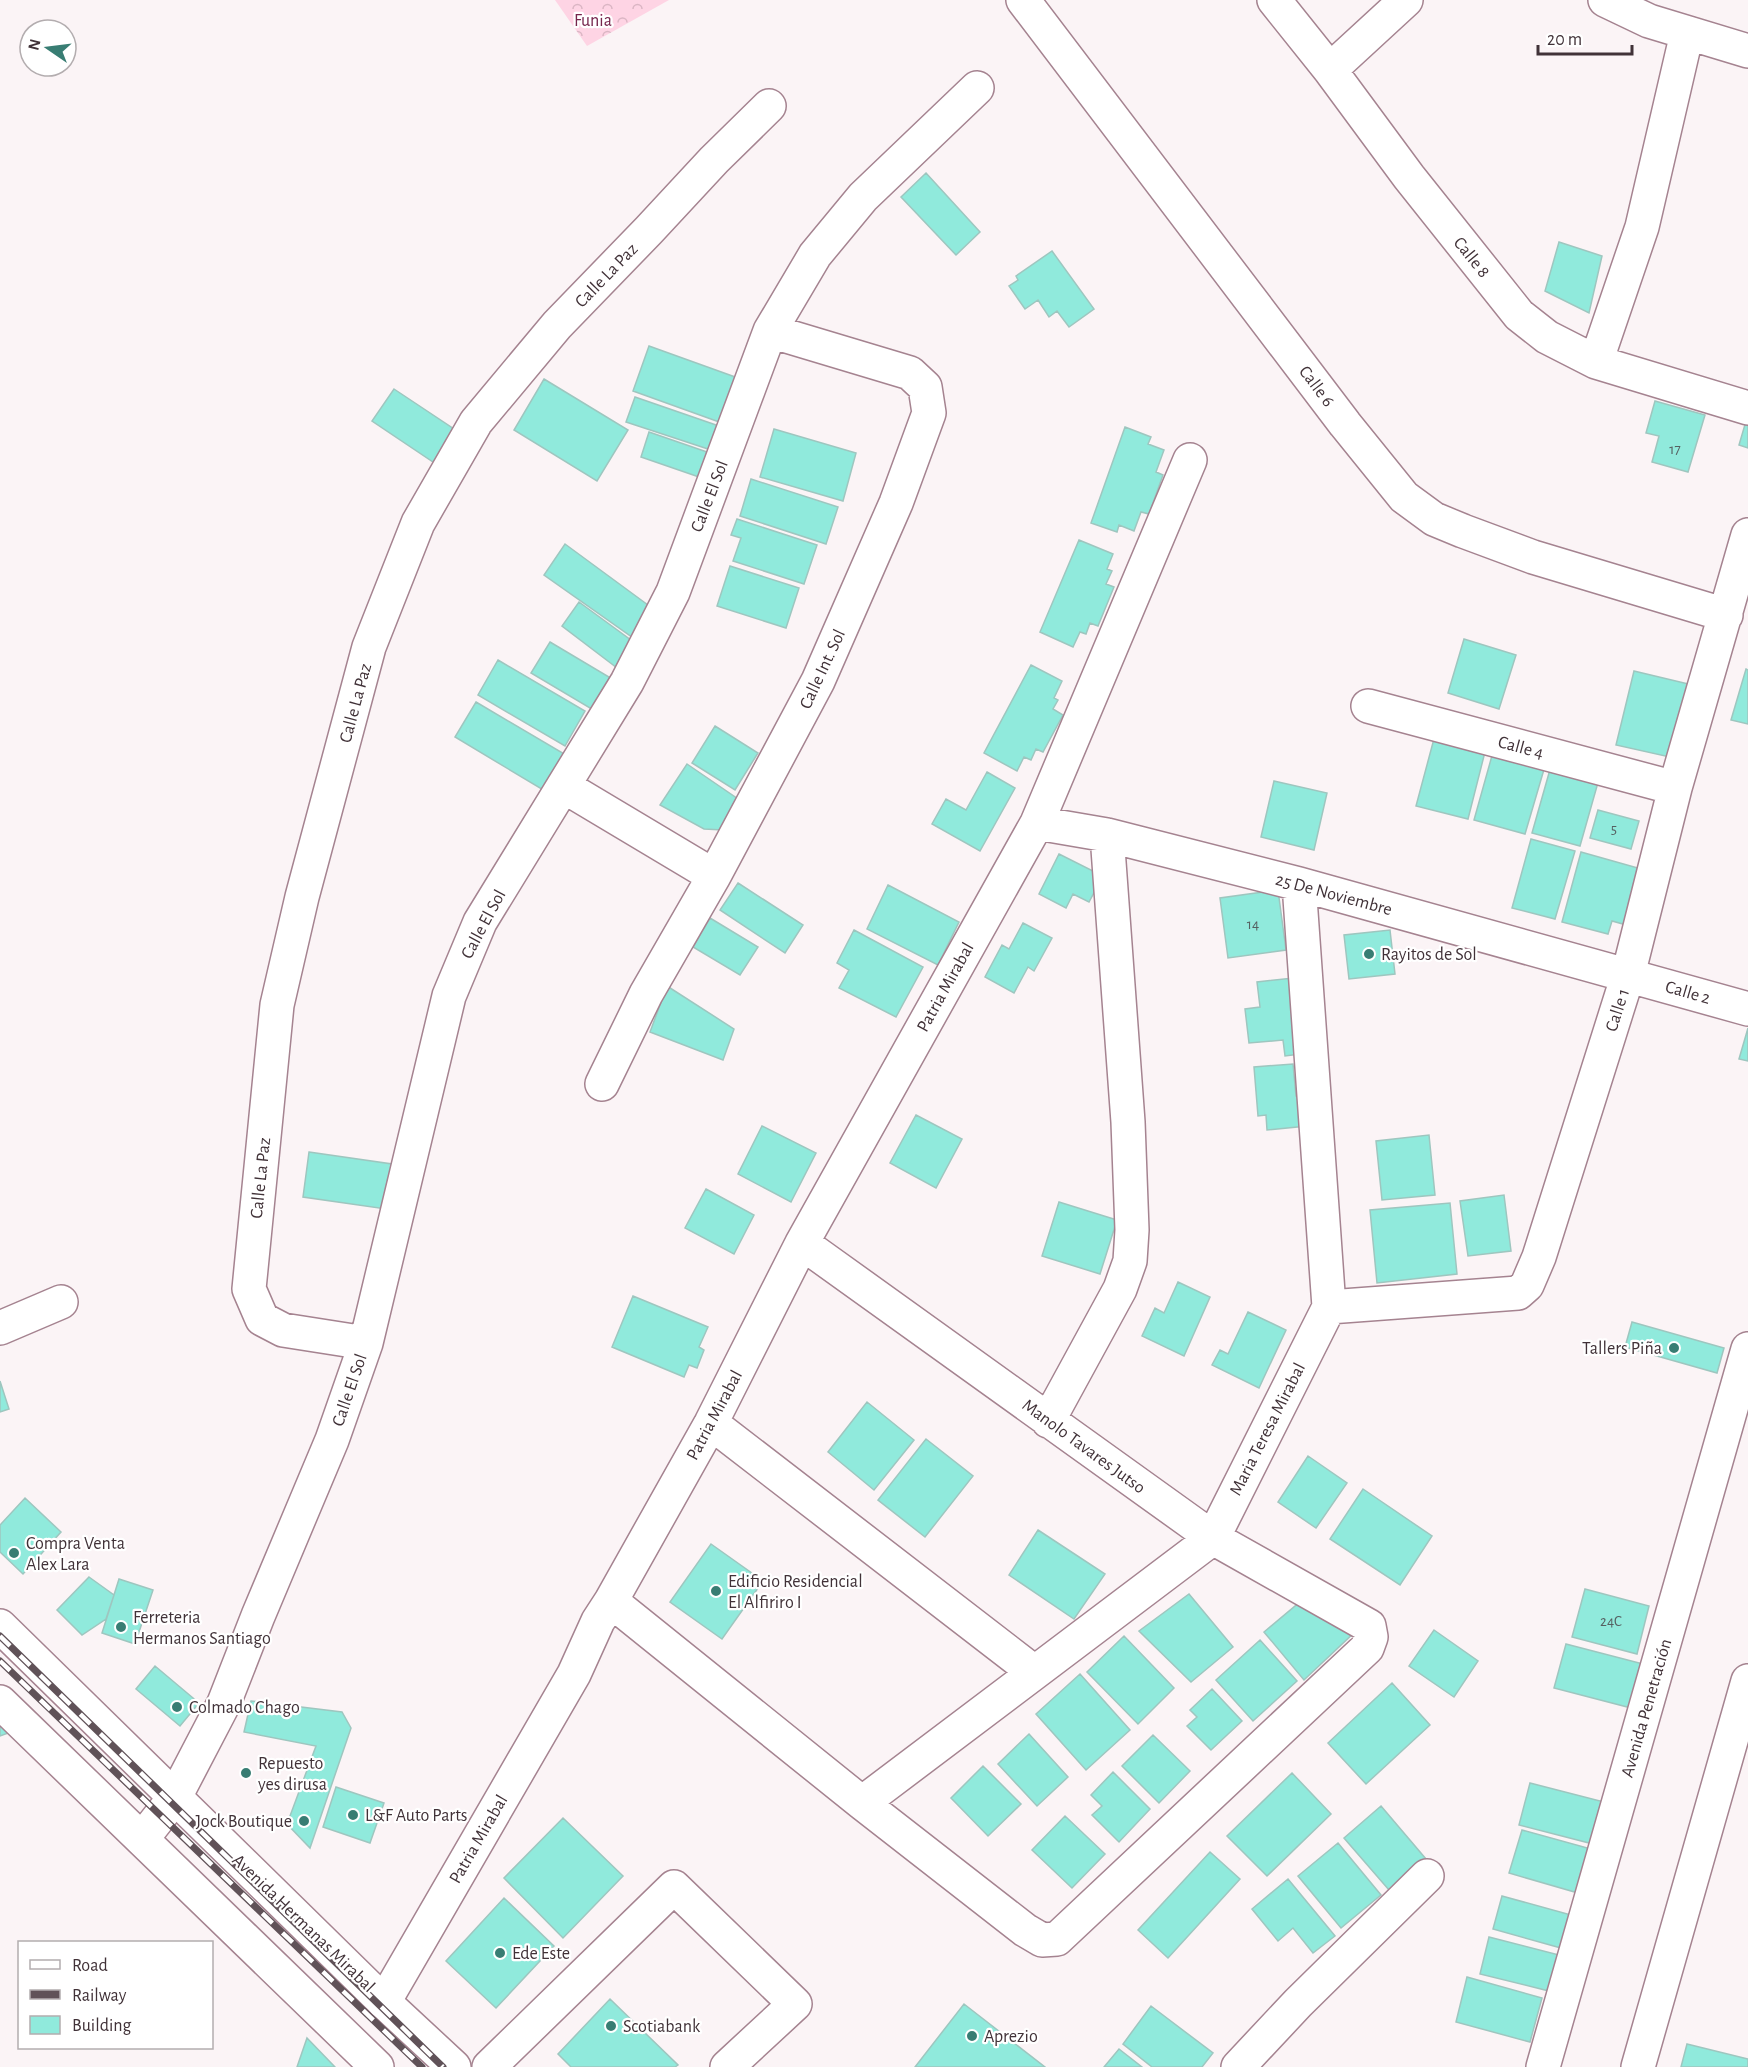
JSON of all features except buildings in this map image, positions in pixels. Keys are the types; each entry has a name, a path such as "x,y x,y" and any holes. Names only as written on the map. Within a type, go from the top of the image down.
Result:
{"street":[{"name":"Calle 6","path":"1023,0 1345,424 1404,497 1434,519 1523,554 1726,615"},
{"name":"Calle 8","path":"1275,0 1409,177 1519,315 1547,337 1596,362 1748,408"},
{"path":"1330,70 1406,0"},
{"path":"1605,0 1649,21 1748,51"},
{"path":"1596,362 1642,227 1687,33"},
{"name":"Calle El Sol","path":"142,1839 176,1797 224,1703 332,1440 366,1343 449,996 480,922 565,787 627,682 673,592 770,332 815,255 863,197 977,88"},
{"name":"Calle La Paz","path":"366,1343 283,1330 262,1318 249,1289 277,1005 302,897 369,647 418,523 476,422 557,325 650,230 714,160 769,106"},
{"name":"Calle Int. Sol","path":"602,1084 646,994 714,876 818,681 896,503 929,413 925,387 910,373 770,332"},
{"name":"Patria Mirabal","path":"377,1994 574,1674 604,1611 711,1423 802,1243 1037,823 1190,460"},
{"name":"Calle 1","path":"1329,1307 1518,1293 1523,1290 1539,1257 1628,975 1674,788 1748,535"},
{"name":"Calle 4","path":"1368,706 1674,788"},
{"path":"565,787 714,876"},
{"name":"25 De Noviembre","path":"1037,823 1107,835 1299,884 1628,975"},
{"path":"1048,1421 1120,1289 1130,1262 1132,1230 1128,1122 1107,835"},
{"path":"1299,884 1329,1307"},
{"name":"Calle 2","path":"1628,975 1748,1009"},
{"name":"Manolo Tavares Jutso","path":"802,1243 1213,1538 1369,1626 1371,1637 1367,1648 1057,1939 1042,1940 1025,1930 862,1803"},
{"path":"0,1328 61,1302"},
{"name":"Maria Teresa Mirabal","path":"862,1803 1213,1538 1329,1307"},
{"name":"Avenida Penetración","path":"1543,2067 1748,1349"},
{"path":"711,1423 1034,1672"},
{"path":"604,1611 862,1803"},
{"name":"Avenida Hermanas Mirabal","path":"0,1626 454,2067"},
{"path":"1638,2067 1748,1681"},
{"path":"0,1702 377,2067"},
{"path":"1238,2067 1298,2003 1427,1876"},
{"path":"489,2067 674,1887 795,2004 727,2067"}],"green space":[{"name":"Funia","path":"555,0 669,0 587,46"}],"railway":[{"path":"0,1636 443,2067"},
{"path":"0,1661 422,2067"}],"place":[{"name":"Rayitos de Sol","path":"1369,954"},
{"name":"Tallers Piña","path":"1674,1348"},
{"name":"Compra Venta Alex Lara","path":"14,1553"},
{"name":"Edificio Residencial El Alfiriro I","path":"716,1591"},
{"name":"Ferreteria Hermanos Santiago","path":"121,1627"},
{"name":"Colmado Chago","path":"177,1707"},
{"name":"Repuesto yes dirusa","path":"246,1773"},
{"name":"L&F Auto Parts","path":"353,1815"},
{"name":"Jock Boutique","path":"304,1821"},
{"name":"Ede Este","path":"500,1953"},
{"name":"Scotiabank","path":"611,2026"},
{"name":"Aprezio","path":"972,2036"}]}
